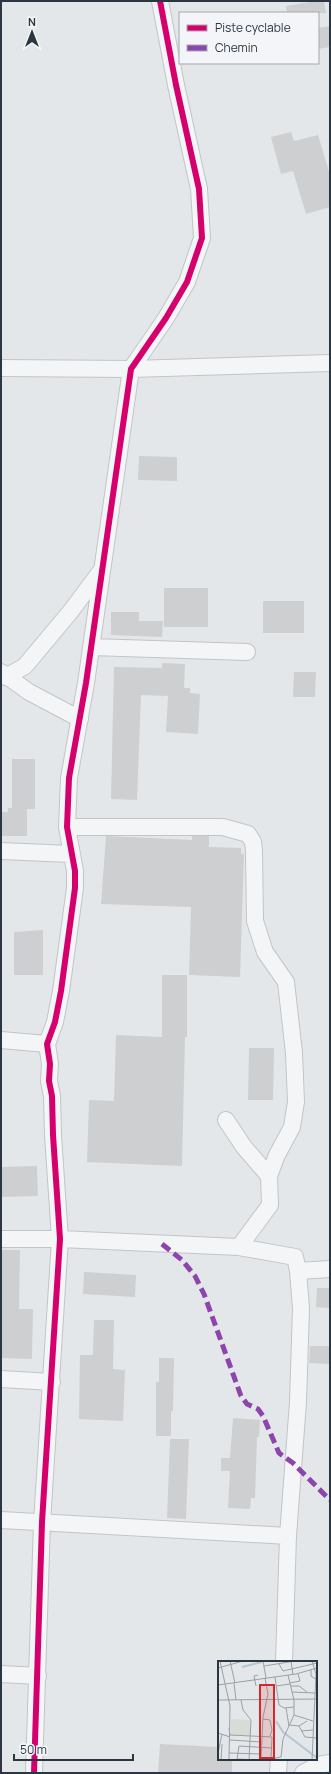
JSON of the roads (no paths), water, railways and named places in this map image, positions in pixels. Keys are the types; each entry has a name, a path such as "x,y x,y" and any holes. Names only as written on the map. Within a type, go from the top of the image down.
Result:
{"street":[{"path":"34,1773 42,1522 60,1240 52,1096 49,1081 50,1064 47,1044 55,1022 61,991 75,888 75,871 67,827 69,778 92,647 101,570 131,369 166,318 187,282 202,238 199,189 160,1"},
{"path":"1,368 131,369 330,363"},
{"path":"4,674 25,666 36,651 67,616 101,570"},
{"path":"92,647 247,652"},
{"path":"4,674 29,692 80,719"},
{"path":"67,827 223,827 248,834 253,842 256,886 255,921 265,952 286,982 294,1053 295,1115 292,1127 277,1154 269,1176 270,1205 239,1247"},
{"path":"1,851 71,854"},
{"path":"1,1040 47,1044"},
{"path":"226,1120 244,1147 269,1176"},
{"path":"1,1239 239,1247 295,1257 298,1271 301,1308 298,1402 288,1536 284,1661"},
{"path":"298,1271 330,1269"},
{"path":"1,1379 52,1382"},
{"path":"1,1520 288,1536"},
{"path":"1,1674 38,1676"},
{"path":"278,1773 279,1760"},
{"path":"303,1773 318,1765 330,1762"}]}
